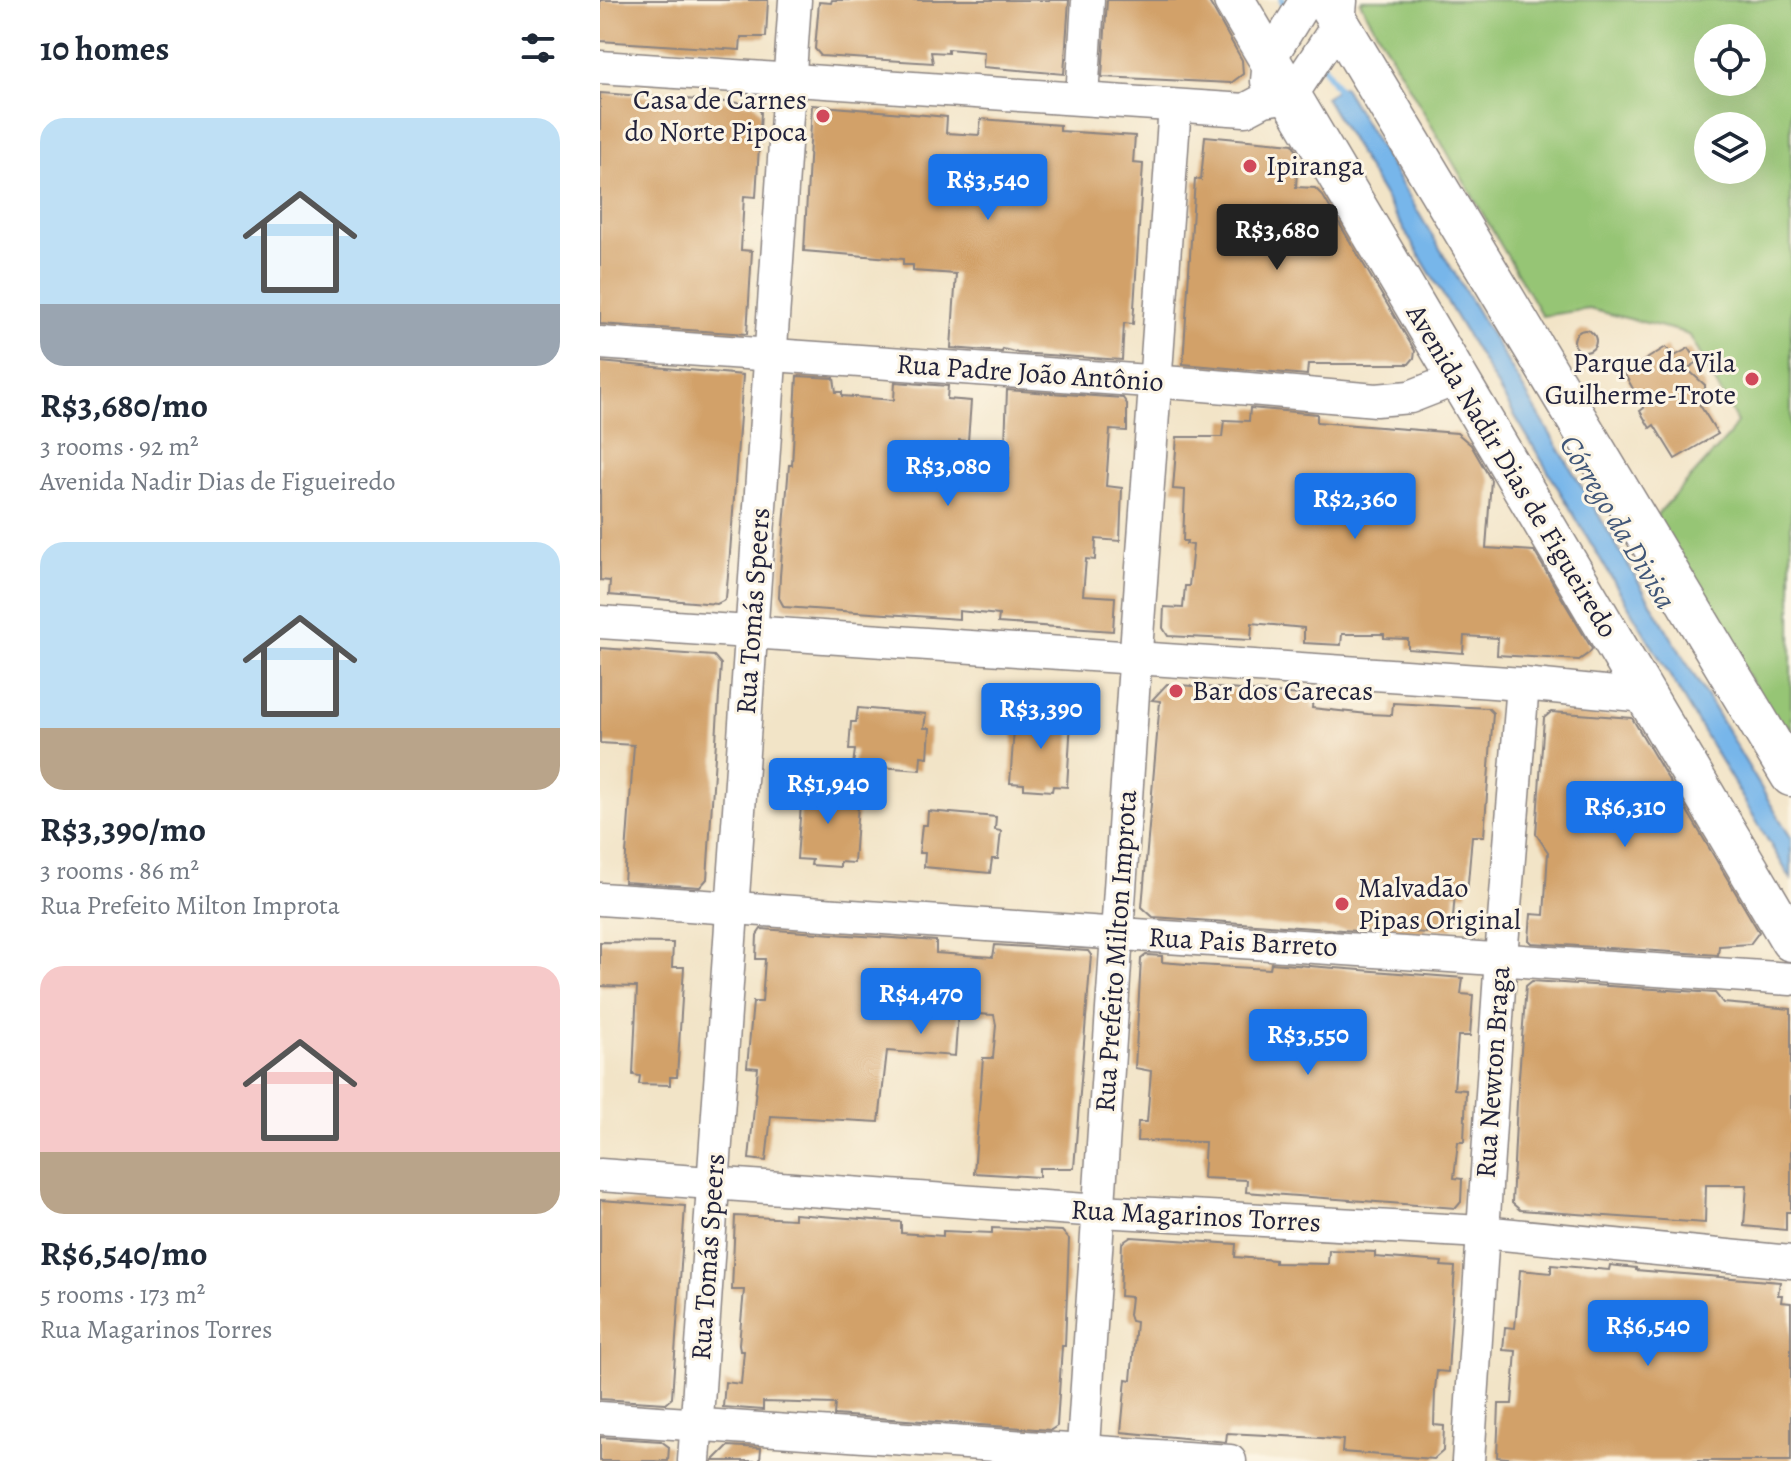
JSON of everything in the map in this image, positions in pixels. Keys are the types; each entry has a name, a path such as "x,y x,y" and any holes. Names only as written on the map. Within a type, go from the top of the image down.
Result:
{"main road":[{"name":"Avenida Nadir Dias de Figueiredo","path":"1234,0 1269,60 1278,98 1456,379 1791,941"},
{"path":"1335,8 1791,776"}],"street":[{"name":"Rua Tomás Speers","path":"694,1461 795,0"},
{"path":"1082,98 1088,0"},
{"path":"1269,60 1306,0"},
{"path":"600,67 1245,110 1278,98 1335,8"},
{"name":"Rua Prefeito Milton Improta","path":"1083,1456 1175,106"},
{"name":"Rua Padre João Antônio","path":"600,343 1376,400 1410,397 1456,379"},
{"path":"600,622 1523,684 1645,696"},
{"name":"Rua Newton Braga","path":"1468,1461 1501,957 1523,684"},
{"name":"Rua Pais Barreto","path":"600,899 1117,935 1501,957 1791,979"},
{"name":"Rua Magarinos Torres","path":"600,1175 1100,1211 1482,1232 1791,1262"},
{"path":"600,1418 1083,1456 1230,1461"}],"green space":[{"name":"Parque da Vila Guilherme-Trote","path":"1791,0 1791,748 1654,518 1729,436 1737,422 1690,336 1589,309 1542,316 1360,2"}],"water":[{"path":"1343,86 1791,838 1791,879 1325,97"}],"building":[{"path":"600,0 768,0 766,37 741,37 740,50 600,41"},
{"path":"832,0 1069,0 1064,74 983,67 984,52 948,49 948,53 931,52 933,63 821,56 815,49 819,2 831,3"},
{"path":"1107,0 1208,0 1242,60 1243,74 1231,83 1102,77"},
{"path":"600,93 754,104 761,112 756,197 744,196 741,250 752,251 747,334 600,324"},
{"path":"812,105 947,117 946,133 979,135 981,119 1060,125 1060,131 1135,136 1133,163 1143,164 1133,324 1124,323 1122,360 1018,353 1003,349 1002,352 951,348 956,274 913,271 913,265 903,265 903,259 804,251"},
{"path":"1205,136 1293,144 1298,154 1296,187 1315,188 1323,196 1415,351 1409,364 1308,364 1307,375 1183,364 1195,179 1201,180"},
{"path":"1585,330 1593,333 1596,341 1593,349 1585,352 1577,349 1574,341 1577,333"},
{"path":"1666,347 1673,357 1689,348 1698,362 1687,369 1705,385 1705,394 1698,402 1718,434 1675,459 1654,425 1650,428 1640,411 1644,408 1624,373"},
{"path":"600,362 743,375 726,598 717,604 609,595 610,581 600,580"},
{"path":"797,376 834,378 836,392 842,392 842,396 894,400 895,382 948,386 947,399 971,401 968,441 959,440 954,480 968,481 967,488 1007,490 1010,445 1005,445 1007,390 1123,398 1127,404 1127,431 1110,430 1106,486 1122,488 1120,541 1096,539 1095,560 1086,559 1083,595 1115,597 1113,631 998,623 999,615 959,611 959,619 784,607 779,598 780,576 789,465 792,465"},
{"path":"1250,408 1317,414 1317,422 1457,433 1471,445 1491,480 1486,548 1534,551 1592,649 1579,660 1497,655 1498,638 1464,636 1463,653 1408,649 1408,639 1384,638 1384,634 1342,634 1341,645 1304,643 1304,628 1252,623 1251,640 1168,636 1163,628 1164,607 1183,608 1185,586 1189,586 1193,545 1183,541 1185,490 1173,489 1177,437 1222,437 1224,420 1249,421"},
{"path":"600,648 714,656 721,664 707,879 700,887 624,882 634,745 600,743"},
{"path":"1167,684 1313,696 1312,708 1368,714 1392,715 1393,703 1488,708 1493,713 1484,836 1472,836 1467,894 1455,893 1452,930 1426,928 1426,933 1386,930 1386,933 1153,917 1142,907 1160,701 1152,700"},
{"path":"858,708 926,714 924,728 930,728 928,757 921,756 920,770 853,765 855,750 849,750 851,722 856,722"},
{"path":"1029,710 1058,712 1057,719 1071,720 1067,787 1053,786 1052,791 1024,789 1024,784 1010,783 1015,715 1029,716"},
{"path":"1551,712 1632,718 1759,932 1750,944 1719,946 1718,955 1532,943 1529,940 1531,914 1544,915 1548,852 1536,834 1544,718"},
{"path":"817,786 859,789 854,863 840,862 840,867 811,865 812,860 797,859 802,791 816,792"},
{"path":"928,811 996,817 995,830 1001,831 998,859 992,859 990,873 924,867 925,853 919,853 922,825 927,825"},
{"path":"761,929 936,941 936,953 993,957 995,945 1088,951 1091,955 1074,1168 1039,1168 1039,1177 974,1173 983,1058 993,1058 996,1025 994,1015 958,1013 955,1056 887,1051 879,1122 771,1116 766,1161 749,1159 758,1068 747,1067 753,1002 762,1002 765,959 756,959 757,935"},
{"path":"600,942 673,943 672,967 684,967 677,1077 670,1077 670,1085 639,1084 640,1076 633,1075 637,987 600,986"},
{"path":"1146,955 1162,956 1162,962 1198,965 1270,969 1271,963 1463,978 1461,994 1473,995 1470,1036 1458,1036 1454,1089 1466,1090 1464,1142 1458,1142 1454,1178 1462,1179 1461,1202 1456,1208 1246,1192 1247,1180 1203,1178 1205,1142 1137,1141 1138,1122 1147,1122 1151,1071 1135,1068 1141,959"},
{"path":"1532,981 1715,993 1723,1003 1791,1009 1791,1212 1786,1212 1786,1230 1744,1226 1747,1185 1706,1185 1705,1223 1520,1210 1512,1203 1526,986"},
{"path":"600,1200 685,1206 672,1398 666,1403 600,1399"},
{"path":"794,1214 901,1222 901,1233 943,1236 943,1231 992,1233 992,1228 1062,1231 1069,1239 1065,1346 1062,1346 1057,1426 1051,1430 834,1415 835,1404 763,1402 763,1410 723,1407 725,1382 741,1384 744,1351 740,1351 739,1344 744,1290 732,1290 735,1216 794,1219"},
{"path":"1131,1237 1236,1244 1235,1257 1275,1260 1275,1263 1328,1264 1329,1250 1375,1252 1375,1257 1442,1262 1441,1266 1455,1267 1448,1372 1437,1371 1435,1389 1434,1425 1444,1426 1443,1451 1434,1459 1342,1452 1343,1440 1321,1438 1227,1433 1226,1442 1121,1432 1126,1379 1131,1380 1136,1322 1131,1321 1129,1315 1131,1297 1120,1296 1122,1243"},
{"path":"1551,1265 1609,1270 1610,1265 1780,1282 1778,1295 1782,1295 1781,1302 1791,1303 1791,1461 1537,1461 1497,1457 1499,1404 1512,1404 1516,1351 1503,1350 1505,1327 1515,1328 1520,1270 1551,1273"},
{"path":"600,1437 661,1441 669,1447 668,1461 600,1461"},
{"path":"728,1446 761,1448 760,1461 713,1461"}],"waterway":[{"name":"Córrego da Divisa","path":"1282,0 1290,12"},
{"name":"Córrego da Divisa","path":"1322,64 1343,97"}],"place":[{"name":"Casa de Carnes do Norte Pipoca","path":"823,116"},
{"name":"Ipiranga","path":"1250,166"},
{"name":"Parque da Vila Guilherme-Trote","path":"1752,379"},
{"name":"Bar dos Carecas","path":"1176,691"},
{"name":"Malvadão Pipas Original","path":"1342,904"}]}
